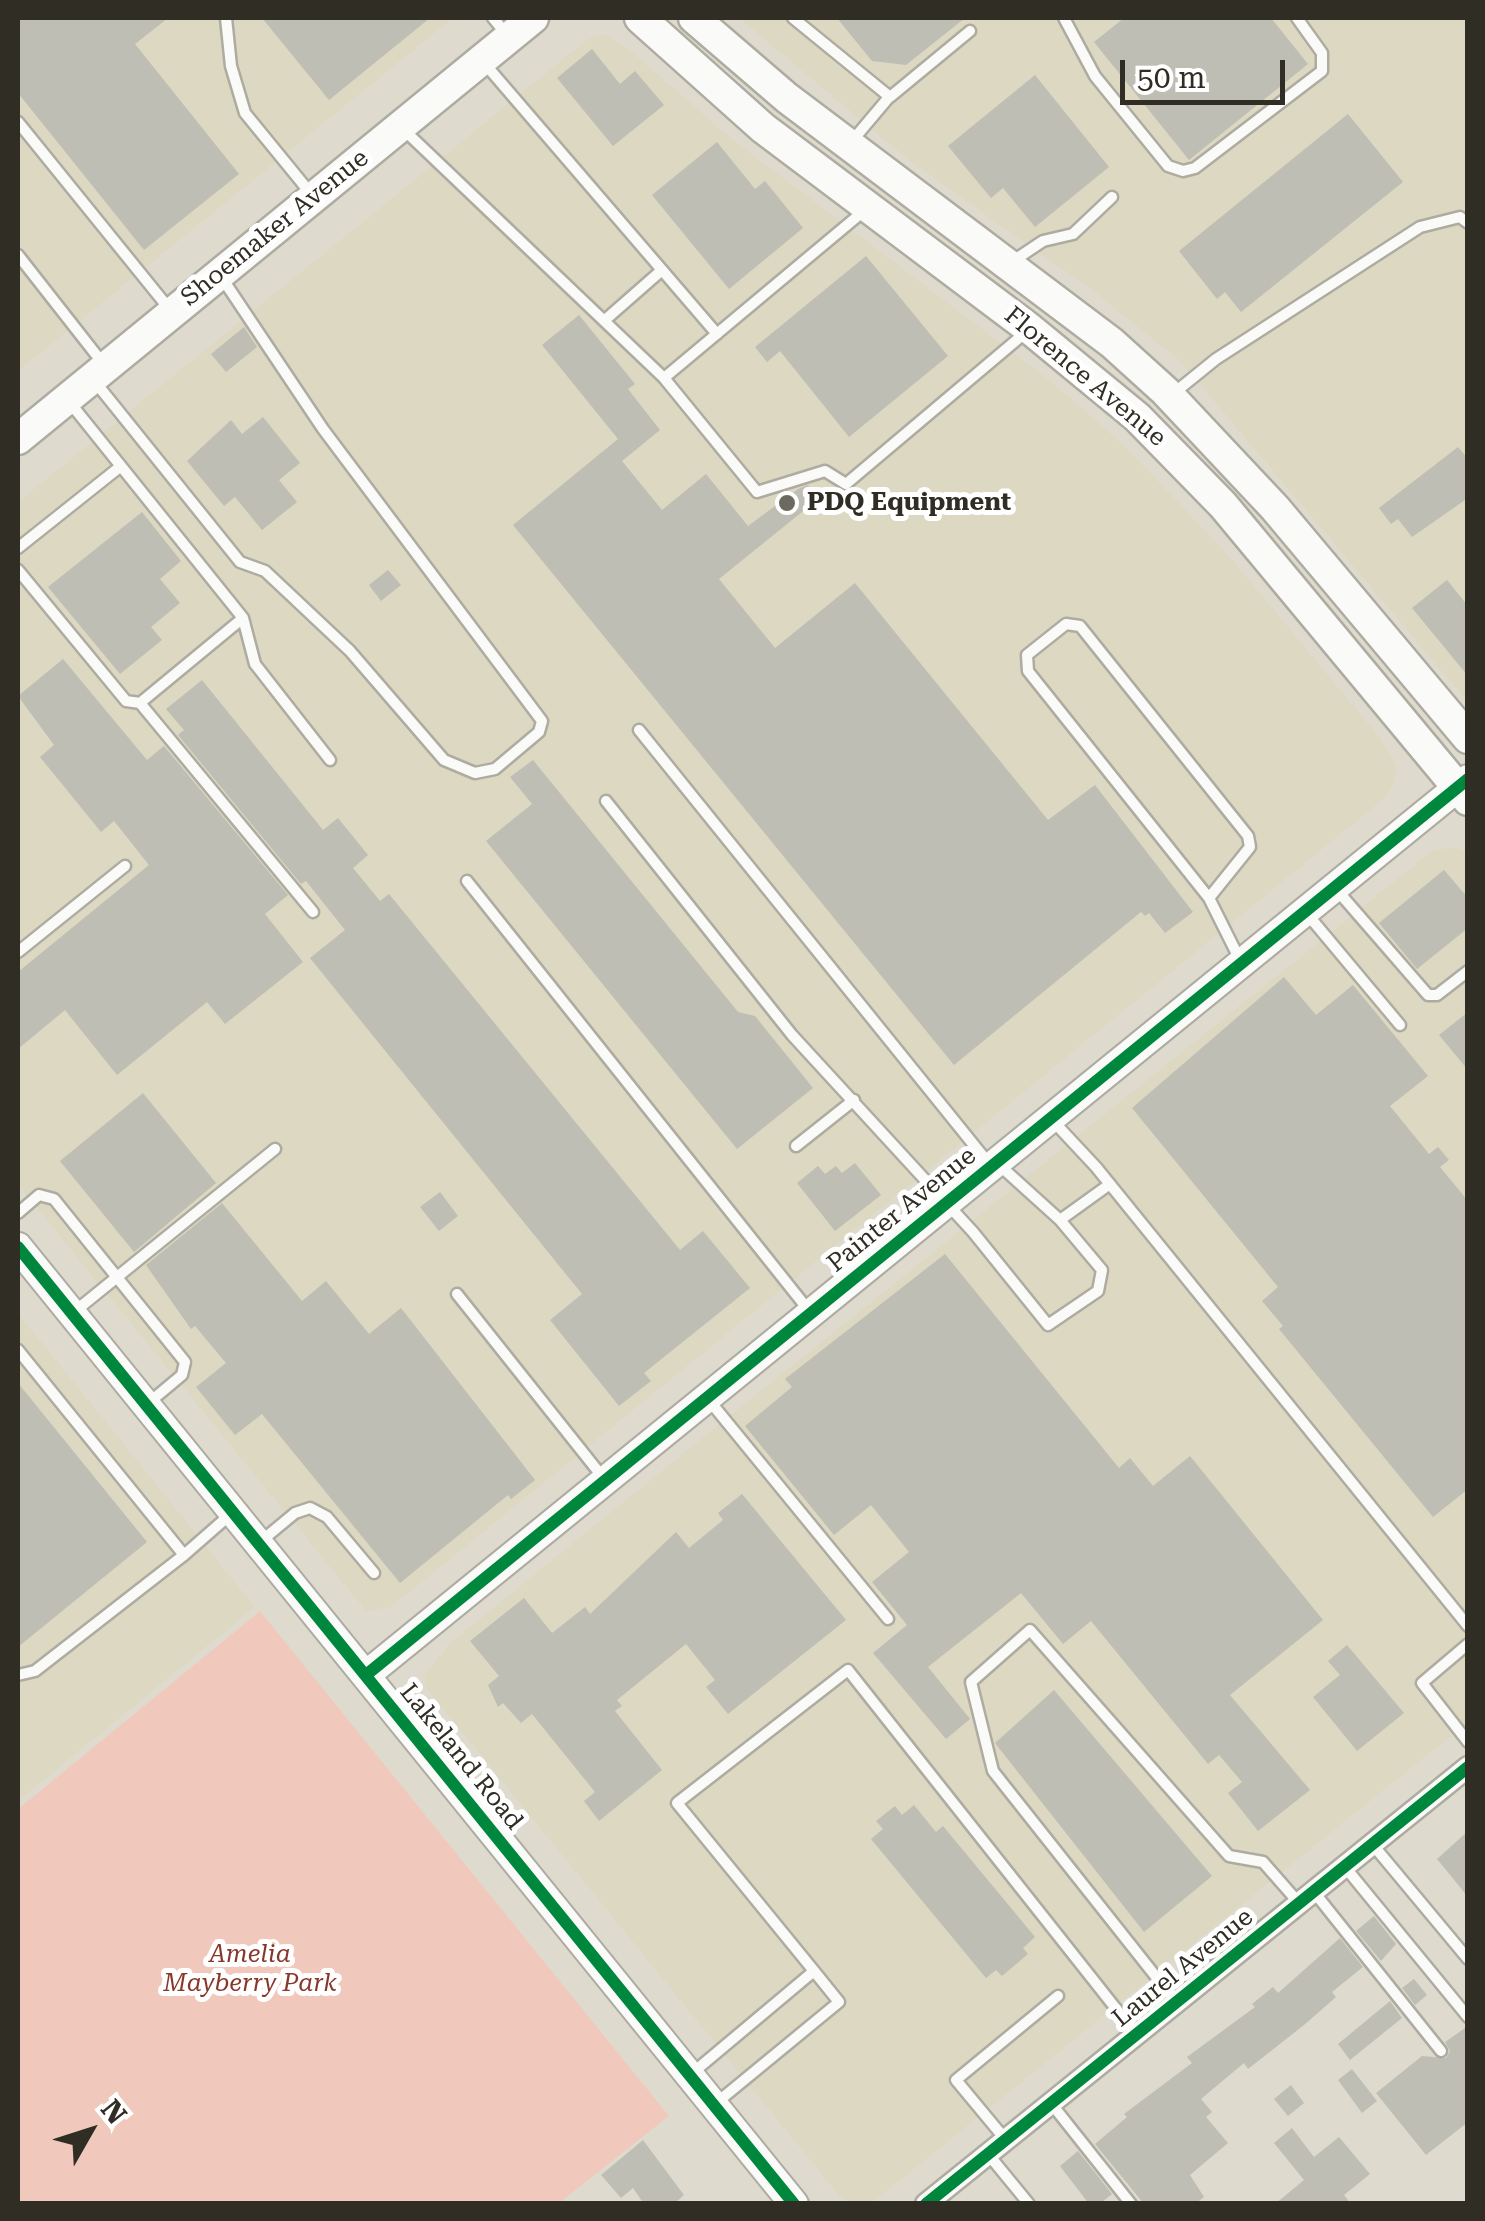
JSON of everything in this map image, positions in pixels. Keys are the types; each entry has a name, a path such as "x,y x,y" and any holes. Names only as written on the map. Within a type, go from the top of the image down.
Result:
{"main road":[{"name":"Shoemaker Avenue","path":"18,439 482,59 501,28 533,18"},
{"name":"Florence Avenue","path":"640,18 763,128 1030,329 1185,463 1464,789"},
{"name":"Florence Avenue","path":"694,18 849,144 1112,344 1170,396 1263,494 1468,738"}],"street":[{"name":"Painter Avenue","path":"366,1675 1335,887 1464,789"},
{"name":"Lakeland Road","path":"18,1247 794,2204"},
{"name":"Laurel Avenue","path":"926,2204 1468,1767"}],"lane":[{"path":"226,18 231,66 245,113 312,196"},
{"path":"793,18 890,96"},
{"path":"1064,18 1095,76 1168,166 1183,171 1195,168 1322,72 1322,53 1297,18"},
{"path":"849,144 890,96 970,31"},
{"path":"482,59 717,334"},
{"path":"18,122 171,312"},
{"path":"400,126 664,378 757,492 825,470 846,484 1030,329"},
{"path":"1008,264 1044,242 1072,234 1112,197"},
{"path":"664,378 870,206"},
{"path":"1170,396 1216,359 1420,227 1460,217 1468,223"},
{"path":"18,255 99,373 240,562 265,571 350,651 444,760 475,773 495,769 539,732 542,721 323,430 218,272"},
{"path":"605,320 662,270"},
{"path":"67,399 243,618 255,664 330,760"},
{"path":"18,548 121,466"},
{"path":"18,570 126,702 140,702 243,618"},
{"path":"1209,898 1250,847 1248,836 1080,626 1066,624 1027,655 1028,671 1209,898 1241,963"},
{"path":"140,702 313,912"},
{"path":"606,801 792,1035 946,1204 1048,1326 1098,1291 1102,1270 1060,1220 994,1164 639,730"},
{"path":"18,952 125,866"},
{"path":"467,880 811,1313"},
{"path":"1335,887 1428,995 1437,995 1468,971"},
{"path":"1305,912 1400,1025"},
{"path":"796,1146 854,1100"},
{"path":"1051,1118 1110,1184 1468,1626"},
{"path":"72,1314 275,1148"},
{"path":"1060,1220 1110,1184"},
{"path":"18,1213 39,1195 54,1199 185,1362 182,1375 146,1405"},
{"path":"457,1294 606,1480"},
{"path":"18,1350 184,1555"},
{"path":"707,1398 888,1619"},
{"path":"259,1544 296,1513 310,1508 327,1516 374,1573"},
{"path":"18,1675 35,1671 233,1512"},
{"path":"1176,2002 993,1771 972,1682 1030,1630 1229,1856 1264,1862 1306,1897 1440,2052"},
{"path":"1468,1644 1422,1682 1468,1742"},
{"path":"714,2105 840,2002 677,1804 848,1670 1136,2034"},
{"path":"1372,1844 1468,1959"},
{"path":"1344,1866 1468,2017"},
{"path":"690,2075 814,1971"},
{"path":"1005,2140 956,2080 1058,1996"},
{"path":"1050,2102 1131,2204"},
{"path":"988,2153 1029,2204"}],"shaded area":[{"path":"18,18 453,18 18,371"},
{"path":"739,18 1467,18 1467,701 1183,364 1099,295 910,161"},
{"path":"604,34 626,47 732,139 1053,383 1127,448 1234,562 1380,738 1396,766 1395,783 1385,798 391,1607 366,1611 18,1185 18,502 588,39"},
{"path":"1453,847 1467,851 1467,1723 874,2201 855,2203 841,2198 424,1685 425,1673 454,1640 1432,851"},
{"path":"18,1313 255,1607 18,1801"}],"green space":[{"name":"Amelia Mayberry Park","path":"260,1611 669,2116 559,2203 18,2203 18,1809"}],"building":[{"path":"18,18 168,18 135,44 239,174 144,250 18,93"},
{"path":"262,18 430,18 329,100"},
{"path":"837,18 965,18 906,65 872,61"},
{"path":"1124,18 1271,18 1308,64 1189,160 1094,42"},
{"path":"592,49 620,84 635,71 664,105 613,146 557,78"},
{"path":"1035,75 1109,167 1035,227 1003,188 991,198 948,146"},
{"path":"1348,114 1403,182 1241,312 1225,292 1217,299 1179,251"},
{"path":"717,142 755,189 765,181 803,228 729,289 652,195"},
{"path":"866,256 948,356 849,437 780,351 767,362 755,347"},
{"path":"579,315 635,384 628,389 660,430 622,461 662,510 706,474 748,526 808,485 818,499 719,579 775,648 855,583 1048,820 1095,785 1193,912 1165,933 1149,913 1145,916 1141,912 954,1065 513,525 618,439 542,345"},
{"path":"244,327 257,347 226,372 211,354"},
{"path":"263,417 300,463 279,480 297,502 262,530 235,497 224,506 187,461 231,420 242,434"},
{"path":"1458,447 1468,459 1468,498 1412,537 1398,519 1391,524 1379,508"},
{"path":"142,512 181,561 160,579 180,603 151,627 162,640 120,674 48,587"},
{"path":"388,570 401,585 381,601 369,585"},
{"path":"1447,580 1468,606 1468,676 1412,608"},
{"path":"63,659 147,760 164,746 288,895 265,914 303,962 225,1024 207,1002 117,1075 65,1010 18,1049 18,972 149,865 114,821 101,832 40,757 54,745 18,696"},
{"path":"202,680 323,830 338,818 368,855 353,868 380,901 389,894 680,1250 703,1231 750,1288 644,1373 651,1381 619,1406 550,1320 582,1294 310,958 345,930 306,881 301,884 178,735 184,730 166,709"},
{"path":"533,760 738,1012 755,1016 813,1088 737,1149 486,841 532,804 510,777"},
{"path":"1444,870 1468,898 1468,928 1417,969 1379,923"},
{"path":"1284,977 1316,1015 1353,985 1428,1076 1390,1106 1429,1154 1438,1147 1449,1160 1440,1167 1468,1201 1468,1489 1433,1517 1279,1329 1283,1326 1262,1301 1278,1287 1132,1108"},
{"path":"1468,1012 1468,1070 1439,1035"},
{"path":"143,1093 216,1183 134,1252 60,1161"},
{"path":"855,1163 881,1195 835,1231 797,1183 818,1166 825,1174 836,1166 842,1173"},
{"path":"440,1192 458,1216 439,1231 420,1207"},
{"path":"222,1203 302,1301 326,1281 369,1334 401,1308 535,1480 511,1499 508,1495 400,1583 262,1414 235,1435 196,1387 226,1363 195,1326 191,1329 146,1265"},
{"path":"945,1254 1119,1468 1130,1458 1153,1486 1190,1456 1323,1620 1230,1695 1310,1790 1258,1831 1228,1793 1242,1782 1219,1755 1208,1764 1091,1621 1063,1644 1021,1593 928,1667 970,1719 946,1739 873,1653 907,1625 872,1582 909,1552 871,1505 834,1535 745,1426 792,1387 785,1379"},
{"path":"18,1383 147,1542 18,1647"},
{"path":"742,1494 846,1620 728,1714 706,1687 715,1680 686,1644 617,1700 622,1706 615,1711 662,1770 599,1821 584,1801 595,1792 532,1714 521,1723 503,1703 498,1707 488,1685 499,1676 470,1641 524,1598 552,1633 585,1607 590,1614 676,1532 689,1548 723,1520 718,1513"},
{"path":"1347,1645 1404,1713 1357,1751 1313,1697 1340,1675 1328,1661"},
{"path":"1054,1690 1212,1876 1144,1932 995,1743"},
{"path":"914,1805 936,1832 943,1826 1035,1937 1023,1948 1028,1954 1002,1976 996,1970 986,1978 871,1839 883,1829 876,1821 895,1806 902,1815"},
{"path":"1468,1831 1468,1897 1437,1859"},
{"path":"1374,1916 1396,1944 1381,1961 1356,1931"},
{"path":"1340,1938 1363,1967 1332,1992 1336,1997 1304,2025 1248,2069 1244,2063 1201,2099 1212,2112 1206,2117 1228,2143 1190,2175 1204,2197 1195,2204 1144,2204 1095,2144 1127,2117 1124,2114 1192,2063 1187,2057 1255,2007 1252,2004 1273,1987 1278,1993"},
{"path":"1414,1979 1427,1995 1415,2005 1402,1988"},
{"path":"1390,2001 1402,2018 1350,2060 1338,2044"},
{"path":"1468,2026 1468,2122 1426,2155 1376,2093 1422,2056 1446,2058 1450,2051 1445,2042"},
{"path":"1352,2069 1377,2101 1362,2113 1338,2080"},
{"path":"1291,2085 1304,2103 1288,2116 1274,2099"},
{"path":"1292,2128 1314,2157 1339,2137 1370,2174 1344,2195 1351,2204 1275,2204 1304,2180 1274,2143"},
{"path":"643,2140 684,2195 674,2204 644,2204 633,2188 621,2198 601,2175"},
{"path":"1078,2151 1112,2194 1100,2204 1089,2204 1060,2166"}],"cycle path":[{"path":"366,1675 1468,779"},
{"path":"18,1247 794,2204"},
{"path":"926,2204 1468,1767"}],"place":[{"name":"PDQ Equipment","path":"787,503"}]}
